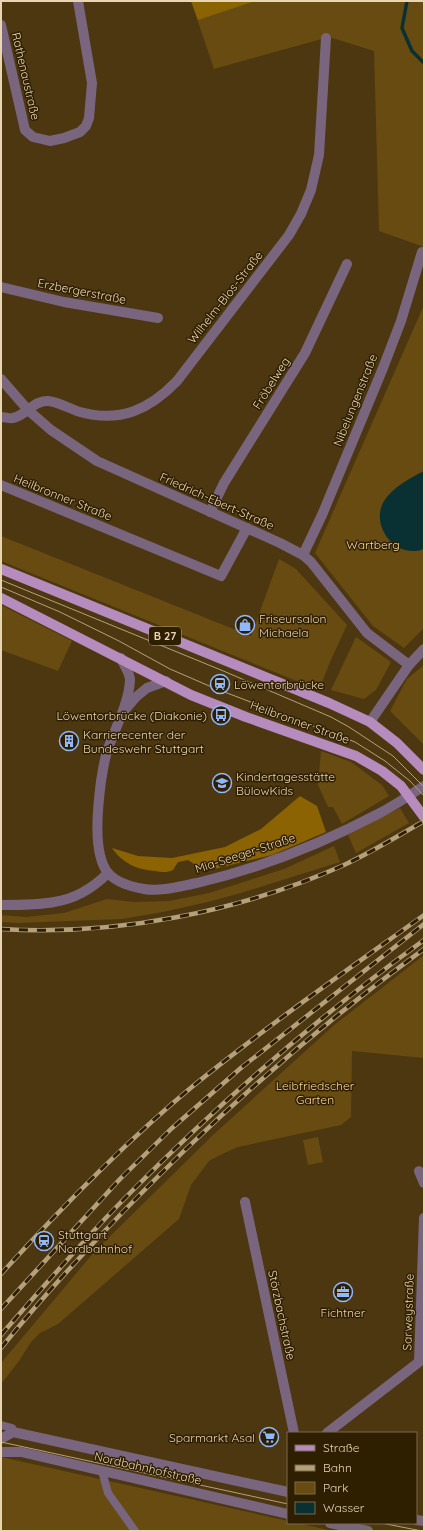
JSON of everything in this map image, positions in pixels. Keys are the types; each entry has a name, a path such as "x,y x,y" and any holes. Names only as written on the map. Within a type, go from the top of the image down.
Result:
{"main road":[{"name":"Heilbronner Straße","path":"1,569 329,703 370,722 397,743 424,770"},
{"name":"Heilbronner Straße","path":"1,598 191,695 246,717 356,756 382,770 401,786 424,817"}],"street":[{"name":"Rathenaustraße","path":"1,25 25,130 33,137 41,140 50,141 64,138 80,132 86,126 89,118 92,83 78,1"},
{"name":"Wilhelm-Blos-Straße","path":"1,416 13,418 39,402 49,401 92,416 120,416 152,404 177,381 289,235 301,214 311,190 319,155 326,38"},
{"name":"Nibelungenstraße","path":"303,555 322,515 386,361 401,321 422,252"},
{"name":"Fröbelweg","path":"210,512 224,483 305,353 347,264"},
{"name":"Erzbergerstraße","path":"1,287 64,302 158,318"},
{"name":"Friedrich-Ebert-Straße","path":"1,379 28,410 57,434 97,461 247,528 303,555 311,562 367,633 409,665"},
{"name":"Heilbronner Straße","path":"1,485 221,576 247,528"},
{"path":"370,722 409,665 424,649"},
{"path":"1,905 55,902 84,892 100,881 108,873 100,858 98,838 99,809 101,781 107,750 121,714 130,679 121,658"},
{"path":"121,714 136,697 147,688 166,681"},
{"name":"Mia-Seeger-Straße","path":"108,873 123,883 144,889 168,888 218,878 312,845 382,812 424,786"},
{"path":"419,1171 424,1182"},
{"name":"Störzbachstraße","path":"245,1202 294,1432"},
{"name":"Sarweystraße","path":"328,1432 419,1362 424,1218"},
{"name":"Nordbahnhofstraße","path":"1,1425 12,1430 287,1492"},
{"path":"1,1439 12,1430"},
{"name":"Nordbahnhofstraße","path":"1,1452 21,1452 287,1514"},
{"path":"102,1471 108,1493 135,1531"},
{"path":"335,1524 368,1531"}],"green space":[{"path":"191,1 424,1 424,247 379,231 374,51 329,37 214,69"},
{"name":"Wartberg","path":"424,305 424,628 404,648 373,626 315,553"},
{"path":"1,536 251,636 279,559 296,569 347,625 319,690 1,561"},
{"path":"1,605 72,641 58,671 1,650"},
{"path":"356,637 391,662 376,690 364,699 331,690"},
{"path":"424,665 424,745 390,711 407,679"},
{"path":"321,751 351,762 382,785 389,796 342,824 333,807 328,807 318,785"},
{"path":"400,808 409,823 356,853 348,835"},
{"path":"334,846 340,862 208,902 122,919 18,923 1,922 1,915 26,917 64,913 107,899 134,902 169,901 209,893 284,869"},
{"name":"Leibfriedscher Garten","path":"424,955 424,1058 352,1051 351,1117 341,1125 238,1147 209,1161 191,1185 179,1219 58,1324 40,1333 31,1342 19,1361 1,1384 1,1363 95,1251 213,1135 333,1026"},
{"path":"318,1137 323,1162 308,1165 303,1140"},
{"path":"1,1457 287,1521 287,1524 302,1524 333,1531 1,1531"}],"shaded area":[{"path":"191,1 255,1 198,20"},
{"path":"300,796 317,806 326,832 272,855 214,869 203,870 188,860 178,862 173,870 162,872 142,869 130,865 120,858 112,848 138,856 172,858 225,847 261,829"}],"water":[{"path":"424,471 424,549 416,551 406,550 391,542 385,535 380,518 381,509 384,501 392,491"}],"waterway":[{"path":"407,1 402,28 412,51 424,63"}],"tram line":[{"path":"1,580 221,670 331,717 393,756 424,787"},
{"path":"1,587 60,612 119,641 170,669 214,688 355,742 385,761 410,781 424,796"},
{"path":"1,1442 287,1504"},
{"path":"386,1524 422,1531"}],"railway":[{"path":"1,929 88,929 132,924 220,908 304,882 344,865 424,821"},
{"path":"1,1274 94,1177 167,1108 278,1020 424,915"},
{"path":"1,1309 120,1179 171,1129 242,1067 424,924"},
{"path":"1,1335 96,1228 199,1126 271,1061 346,999 424,940"},
{"path":"1,1348 90,1246 214,1122 272,1070 332,1020 424,949"}],"place":[{"name":"Friseursalon Michaela","path":"245,625"},
{"name":"Löwentorbrücke","path":"220,684"},
{"name":"Löwentorbrücke (Diakonie)","path":"221,715"},
{"name":"Karrierecenter der Bundeswehr Stuttgart","path":"69,741"},
{"name":"Kindertagesstätte BülowKids","path":"222,783"},
{"name":"Stuttgart Nordbahnhof","path":"44,1241"},
{"name":"Fichtner","path":"343,1292"},
{"name":"Sparmarkt Asal","path":"269,1437"}]}
